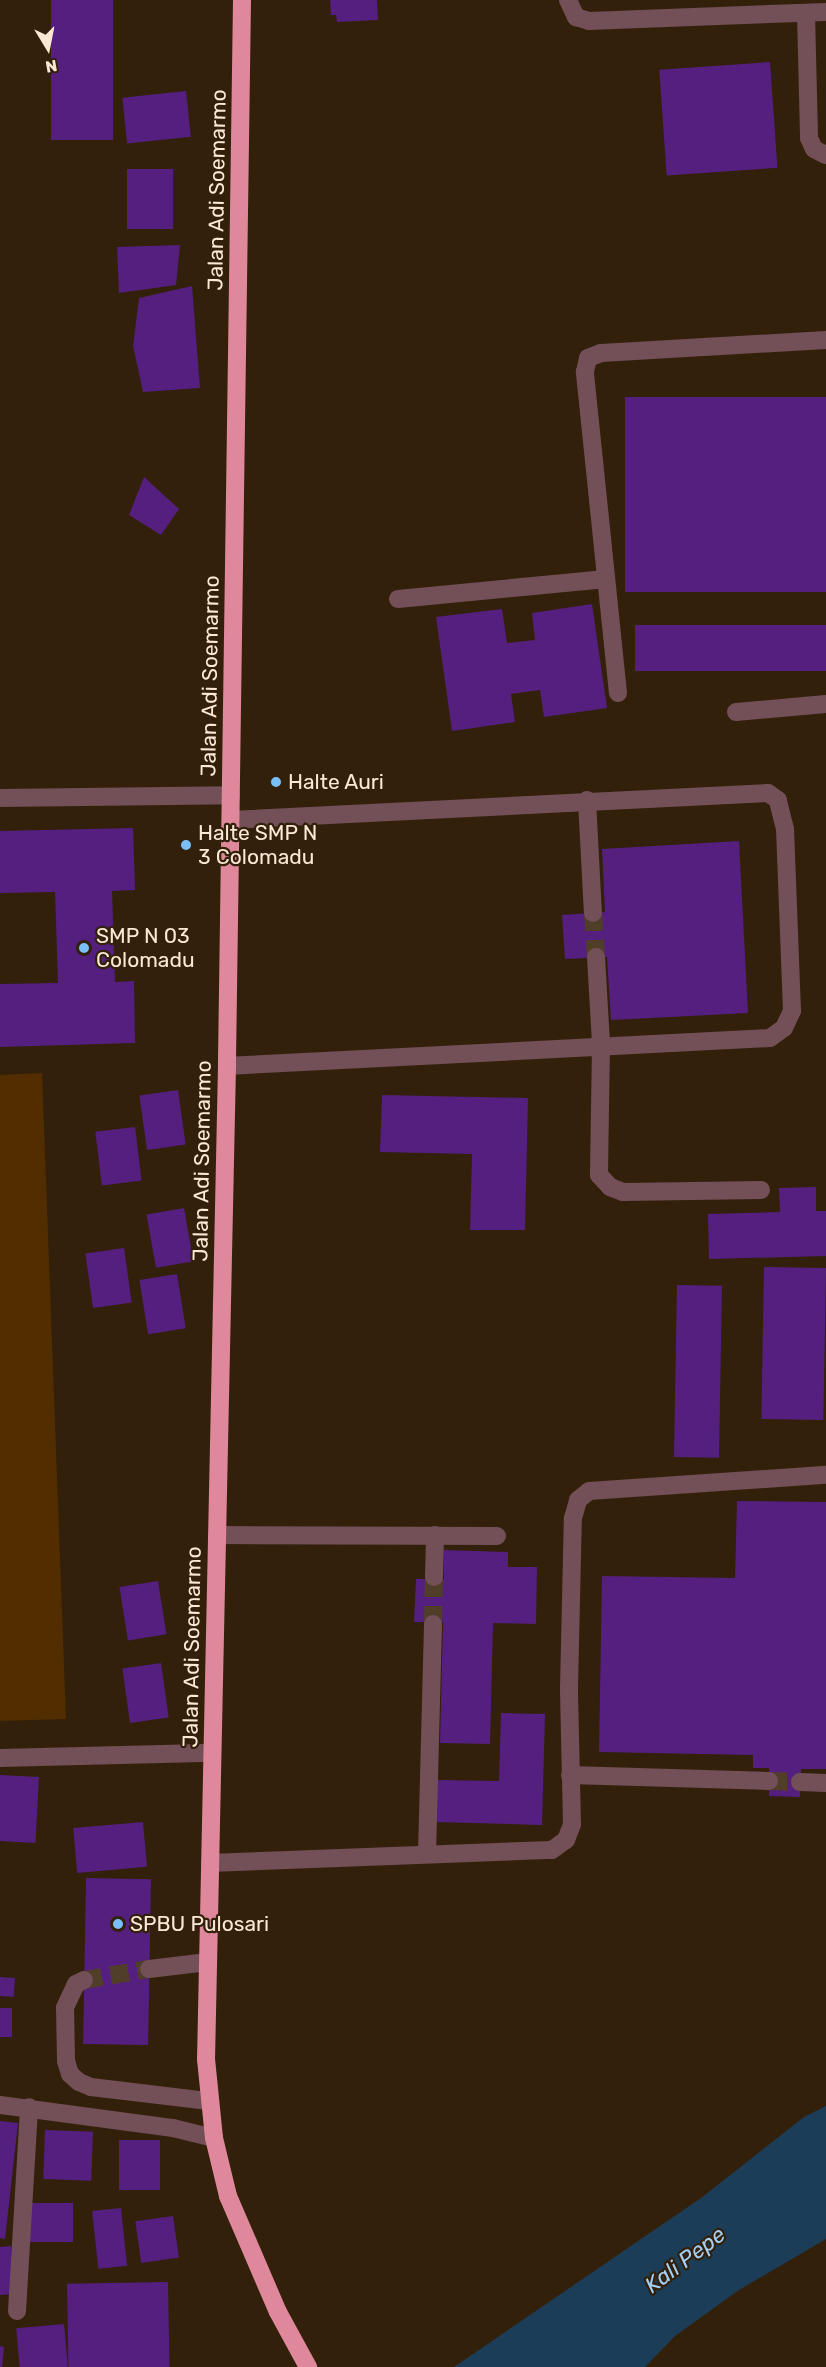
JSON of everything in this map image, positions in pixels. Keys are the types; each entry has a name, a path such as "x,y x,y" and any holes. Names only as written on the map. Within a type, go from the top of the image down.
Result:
{"highway":[{"name":"Jalan Adi Soemarmo","path":"242,0 227,1066 206,2060 214,2138 228,2196 278,2312 308,2367"}],"street":[{"path":"568,0 576,17 589,21 826,12"},
{"path":"806,13 809,138 814,149 826,155"},
{"path":"618,693 585,372 588,358 601,353 826,340"},
{"path":"398,599 606,579"},
{"path":"736,712 826,704"},
{"path":"227,1066 770,1038 784,1028 792,1011 785,829 778,800 768,793 231,820"},
{"path":"0,798 231,795"},
{"path":"587,801 593,913"},
{"path":"596,957 601,1045 599,1175 610,1187 623,1192 761,1190"},
{"path":"210,1863 552,1850 566,1840 572,1824 570,1775 573,1518 578,1500 589,1491 826,1475"},
{"path":"217,1535 497,1536"},
{"path":"434,1577 435,1535"},
{"path":"427,1854 433,1624"},
{"path":"0,1758 212,1753"},
{"path":"570,1775 769,1781"},
{"path":"800,1782 826,1783"},
{"path":"149,1969 208,1962"},
{"path":"84,1980 76,1984 65,2008 66,2061 70,2074 79,2082 91,2087 209,2101"},
{"path":"0,2105 29,2107 214,2138"},
{"path":"17,2311 29,2107"}],"shaded area":[{"path":"42,1073 66,1719 0,1721 0,1075"}],"water":[{"name":"Kali Pepe","path":"826,2106 826,2239 739,2290 675,2336 645,2367 454,2367 701,2198 804,2117"}],"building":[{"path":"51,0 113,0 113,140 51,140"},
{"path":"330,0 377,0 378,20 337,22 336,15 331,15"},
{"path":"770,62 777,168 667,175 659,70"},
{"path":"186,91 191,137 127,143 122,98"},
{"path":"127,169 173,169 173,229 127,229"},
{"path":"180,245 176,285 119,293 117,247"},
{"path":"192,286 200,388 143,392 133,346 139,298"},
{"path":"625,397 826,397 826,592 625,592"},
{"path":"144,477 179,509 161,535 129,515"},
{"path":"592,604 607,708 544,717 540,690 511,694 515,722 452,731 436,617 502,609 507,643 535,640 532,613"},
{"path":"635,625 826,625 826,671 635,671"},
{"path":"133,828 135,890 112,891 115,982 134,981 135,1043 0,1047 0,984 58,983 55,892 0,893 0,831"},
{"path":"739,841 748,1013 611,1020 607,957 565,959 562,915 605,912 602,849"},
{"path":"178,1090 186,1144 147,1150 139,1095"},
{"path":"382,1095 528,1098 525,1230 470,1230 472,1154 380,1152"},
{"path":"135,1127 142,1181 102,1185 95,1132"},
{"path":"816,1187 816,1211 826,1211 826,1256 709,1259 708,1214 780,1212 779,1188"},
{"path":"184,1208 193,1261 156,1268 147,1215"},
{"path":"124,1248 132,1302 93,1308 85,1253"},
{"path":"764,1267 826,1268 823,1420 761,1419"},
{"path":"177,1274 186,1328 148,1334 139,1280"},
{"path":"677,1285 722,1286 719,1458 674,1457"},
{"path":"737,1501 826,1502 826,1769 801,1769 800,1797 769,1796 769,1768 753,1768 753,1755 599,1752 602,1576 735,1578"},
{"path":"444,1550 508,1552 508,1567 537,1567 536,1624 493,1623 490,1744 440,1743 443,1622 414,1622 416,1579 444,1579"},
{"path":"158,1581 166,1634 128,1640 119,1587"},
{"path":"161,1663 169,1717 130,1723 122,1668"},
{"path":"501,1713 545,1714 542,1825 435,1822 436,1780 499,1781"},
{"path":"0,1775 39,1777 35,1843 0,1841"},
{"path":"143,1822 147,1867 77,1873 73,1828"},
{"name":"SPBU Pulosari","path":"86,1878 151,1879 148,2045 83,2044"},
{"path":"0,1977 15,1978 14,1997 0,1996"},
{"path":"0,2008 12,2008 12,2037 0,2037"},
{"path":"0,2121 18,2123 5,2239 0,2238"},
{"path":"45,2130 93,2132 91,2181 43,2179"},
{"path":"119,2140 160,2140 160,2190 119,2190"},
{"path":"27,2203 73,2203 73,2242 27,2242"},
{"path":"121,2208 127,2266 98,2269 92,2211"},
{"path":"173,2216 179,2258 141,2263 135,2221"},
{"path":"11,2246 13,2294 0,2295 0,2247"},
{"path":"168,2282 169,2367 68,2367 67,2284"},
{"path":"64,2324 68,2367 20,2367 16,2328"},
{"path":"0,2346 4,2347 2,2367 0,2367"}],"tunnel":[{"path":"593,913 596,957"},
{"path":"433,1624 434,1577"},
{"path":"769,1781 800,1782"},
{"path":"84,1980 149,1969"}],"place":[{"name":"Halte Auri","path":"276,782"},
{"name":"Halte SMP N 3 Colomadu","path":"186,845"},
{"name":"SMP N 03 Colomadu","path":"84,948"},
{"name":"SPBU Pulosari","path":"118,1924"}]}
